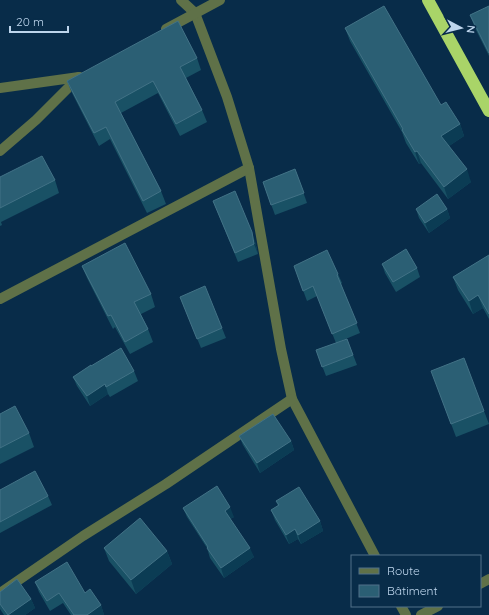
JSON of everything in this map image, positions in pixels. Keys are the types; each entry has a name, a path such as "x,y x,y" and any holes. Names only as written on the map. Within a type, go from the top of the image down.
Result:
{"highway":[{"path":"428,0 489,111"}],"street":[{"path":"181,0 195,13 226,97 249,168 281,349 292,399 374,555"},
{"path":"160,32 220,0"},
{"path":"0,88 82,75 36,120 0,151"},
{"path":"0,298 249,168"},
{"path":"0,593 83,536 166,484 292,399"},
{"path":"421,615 436,607"}],"building":[{"path":"384,6 441,105 446,102 460,124 441,136 467,169 444,187 417,151 415,152 345,28"},
{"path":"489,6 489,53 470,15"},
{"path":"178,21 197,58 180,67 202,110 176,124 153,81 115,102 161,191 143,201 106,127 94,133 67,81"},
{"path":"42,156 55,180 0,208 0,177"},
{"path":"295,169 304,193 271,205 263,182"},
{"path":"235,191 252,232 254,244 235,253 213,201"},
{"path":"437,194 447,209 425,223 416,209"},
{"path":"125,243 151,294 134,302 148,329 125,342 111,315 108,316 82,266"},
{"path":"406,249 417,268 393,282 382,264"},
{"path":"327,250 357,323 332,334 313,286 303,291 294,266"},
{"path":"489,255 489,314 478,295 469,301 453,277"},
{"path":"205,286 222,328 197,339 180,297"},
{"path":"347,339 353,355 322,367 316,350"},
{"path":"121,348 134,371 106,387 105,384 87,396 73,377"},
{"path":"464,358 484,411 451,424 431,371"},
{"path":"15,406 29,433 0,448 0,414"},
{"path":"273,414 291,441 257,463 239,436"},
{"path":"35,471 48,496 0,522 0,490"},
{"path":"217,486 230,507 225,511 250,548 221,568 183,508"},
{"path":"299,487 320,521 298,535 295,529 286,535 271,510 279,505 276,501"},
{"path":"140,518 167,551 131,580 104,548"},
{"path":"67,562 85,593 90,589 101,605 87,615 74,615 59,593 47,601 35,582"},
{"path":"17,579 31,599 8,615 0,604 0,592"}]}
